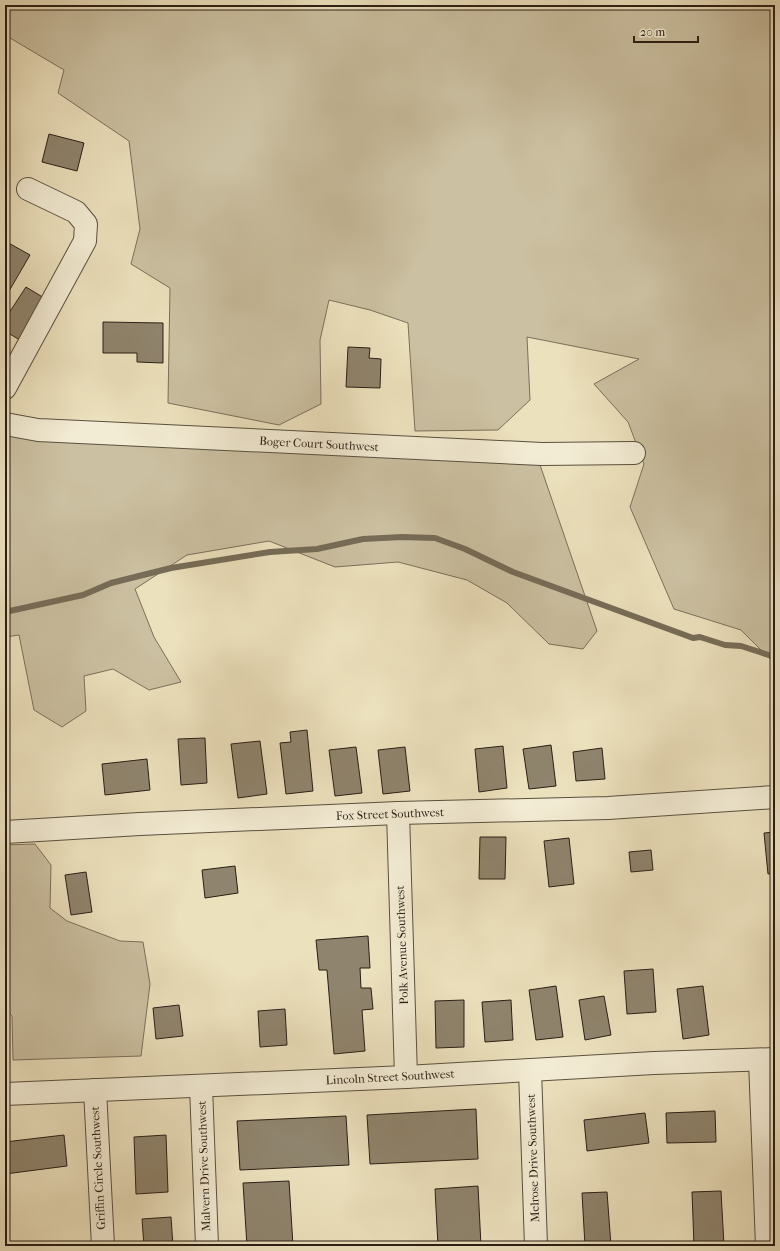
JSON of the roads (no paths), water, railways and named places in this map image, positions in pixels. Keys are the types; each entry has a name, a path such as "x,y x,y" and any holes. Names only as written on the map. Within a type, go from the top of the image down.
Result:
{"street":[{"path":"5,388 86,240 86,224 76,212 28,189"},
{"name":"Boger Court Southwest","path":"5,424 38,430 534,454 634,452"},
{"name":"Fox Street Southwest","path":"5,832 398,813 608,808 775,797"},
{"name":"Polk Avenue Southwest","path":"398,813 406,1077"},
{"path":"767,1246 768,1060"},
{"name":"Lincoln Street Southwest","path":"5,1094 406,1077 654,1063 768,1060"},
{"name":"Melrose Drive Southwest","path":"530,1070 536,1246"},
{"name":"Malvern Drive Southwest","path":"201,1086 207,1246"},
{"name":"Griffin Circle Southwest","path":"95,1090 103,1246"}],"waterway":[{"path":"5,612 83,595 111,583 171,568 270,552 317,549 363,539 402,537 435,538 465,549 513,572 693,638 700,637 725,645 741,646 775,657"}]}
